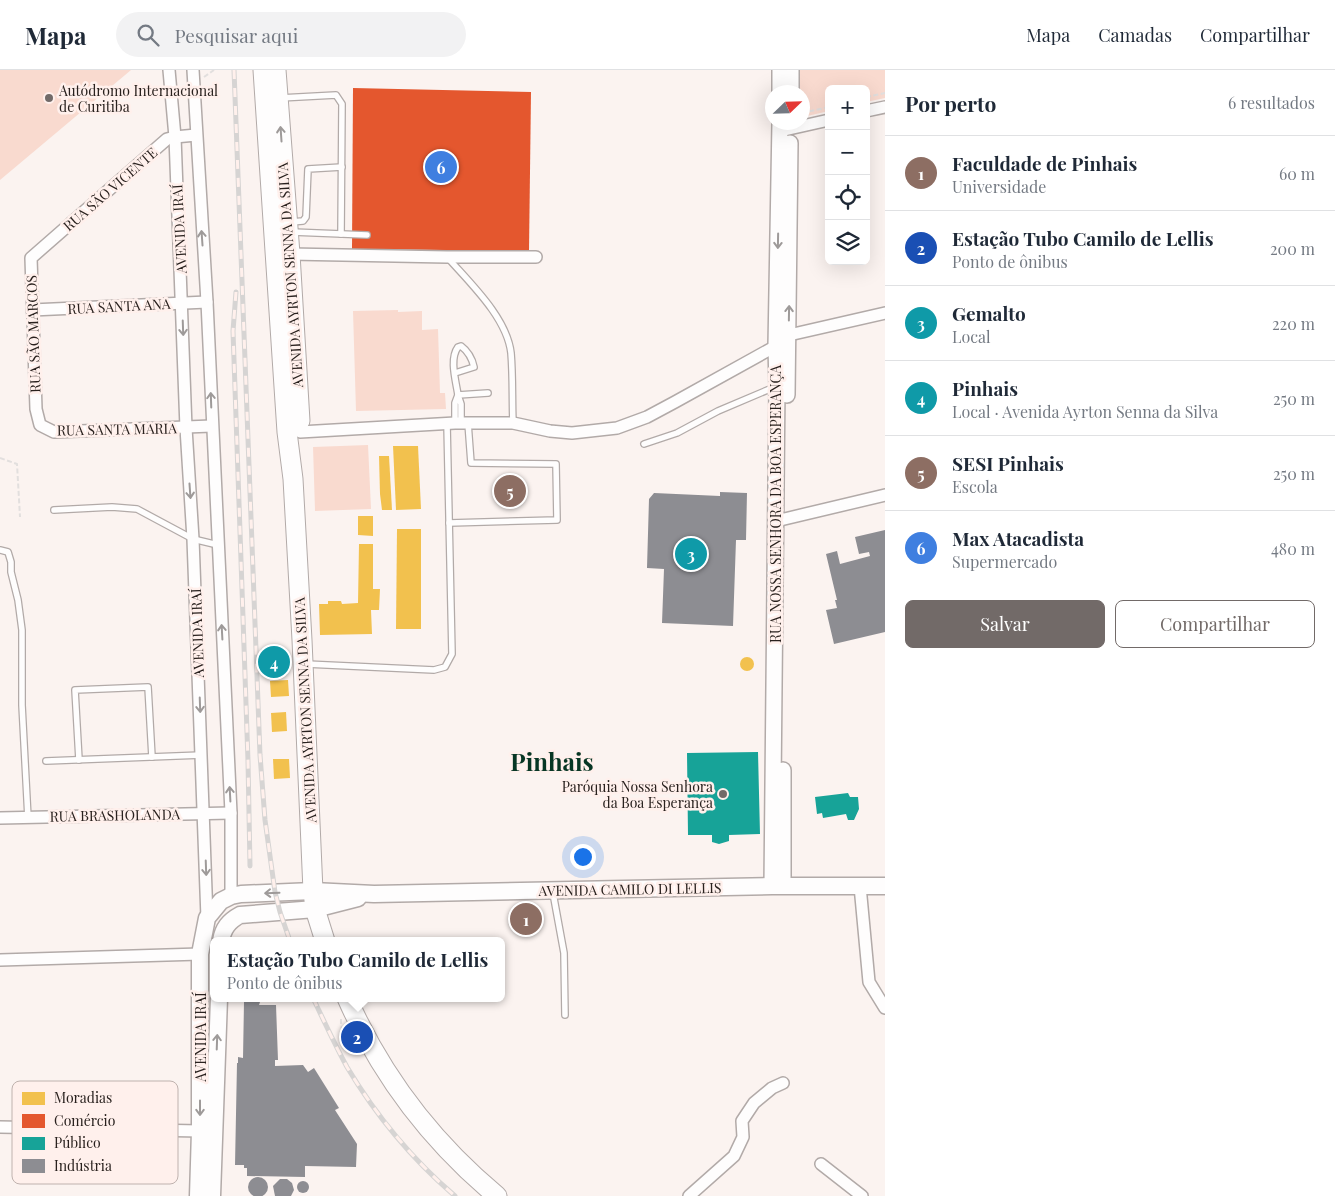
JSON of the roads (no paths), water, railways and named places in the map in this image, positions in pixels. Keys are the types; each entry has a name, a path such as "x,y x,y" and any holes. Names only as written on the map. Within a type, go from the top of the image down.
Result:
{"main road":[{"name":"AVENIDA AYRTON SENNA DA SILVA","path":"263,70 281,227 290,254 300,432 293,479"},
{"name":"AVENIDA AYRTON SENNA DA SILVA","path":"276,70 287,432 293,479 304,664 314,900 324,937"},
{"name":"AVENIDA CAMILO DI LELLIS","path":"222,937 226,926 240,914 314,900 374,894 777,886 885,886"},
{"name":"AVENIDA CAMILO DI LELLIS","path":"231,896 241,894 314,900"},
{"path":"208,918 221,901 231,896"},
{"name":"AVENIDA IRAÍ","path":"198,1196 200,954 208,918"},
{"name":"AVENIDA IRAÍ","path":"212,1196 219,1002"},
{"path":"349,1002 384,1068 406,1102 447,1151 496,1196"}],"street":[{"name":"AVENIDA IRAÍ","path":"169,70 175,136 208,918"},
{"name":"AVENIDA IRAÍ","path":"193,70 231,812 231,896"},
{"path":"780,70 780,85"},
{"path":"791,70 791,85"},
{"path":"870,110 885,107"},
{"path":"810,123 825,121"},
{"name":"RUA NOSSA SENHORA DA BOA ESPERANÇA","path":"777,886 782,385 788,335 785,130"},
{"name":"RUA NOSSA SENHORA DA BOA ESPERANÇA","path":"782,385 776,346 785,130"},
{"path":"175,136 196,135"},
{"name":"RUA SÃO VICENTE","path":"31,258 167,139 175,136"},
{"path":"290,254 447,257 536,256"},
{"name":"RUA SÃO MARCOS","path":"31,258 36,409"},
{"name":"RUA SANTA ANA","path":"32,310 206,302"},
{"path":"300,432 458,423 513,423 550,431 572,433 617,428 647,417 668,406 776,346 788,335 885,313"},
{"name":"RUA SANTA MARIA","path":"36,409 40,425 54,432 212,426"},
{"path":"780,520 885,495"},
{"name":"RUA BRASHOLANDA","path":"0,818 231,812"},
{"path":"860,886 869,982 885,1008"},
{"path":"0,960 200,954"},
{"path":"689,1196 734,1156 743,1137 742,1122 754,1103 772,1088 783,1083"},
{"path":"178,1131 200,1131"},
{"path":"821,1164 862,1196"}],"lane":[{"path":"278,98 336,95 342,104 341,234"},
{"path":"281,227 303,222 306,217 308,168 342,167"},
{"path":"281,227 341,234 367,234"},
{"path":"447,257 488,304 502,325 511,352 513,423"},
{"path":"449,523 557,520 556,464 471,462 458,423 454,403 458,395 455,373 455,351 461,346 472,359 474,367 455,373"},
{"path":"644,444 677,433 718,412 782,385"},
{"path":"458,395 488,393"},
{"path":"304,664 434,670 445,667 452,654 449,523 458,423"},
{"path":"54,510 112,507 137,509 193,539 218,545"},
{"path":"0,550 8,552 11,562 11,572 18,600 22,630 21,679 28,818"},
{"path":"78,760 75,690 139,687 148,687 152,757"},
{"path":"46,762 202,755"},
{"path":"553,891 564,953 564,1015"}],"railway":[{"path":"234,70 260,755 265,820 275,892 289,937"},
{"path":"236,292 233,331 250,866"},
{"path":"315,1002 347,1067 382,1119 424,1167 455,1196"}],"place":[{"name":"Autódromo Internacional de Curitiba","path":"49,98"},
{"name":"Max Atacadista","path":"441,167"},
{"name":"SESI Pinhais","path":"510,491"},
{"name":"Gemalto","path":"691,554"},
{"name":"Pinhais","path":"274,662"},
{"name":"Paróquia Nossa Senhora da Boa Esperança","path":"723,794"},
{"name":"Faculdade de Pinhais","path":"526,919"},
{"name":"Estação Tubo Camilo de Lellis","path":"357,1037"}],"district":[{"name":"Pinhais","path":"552,761"}]}
